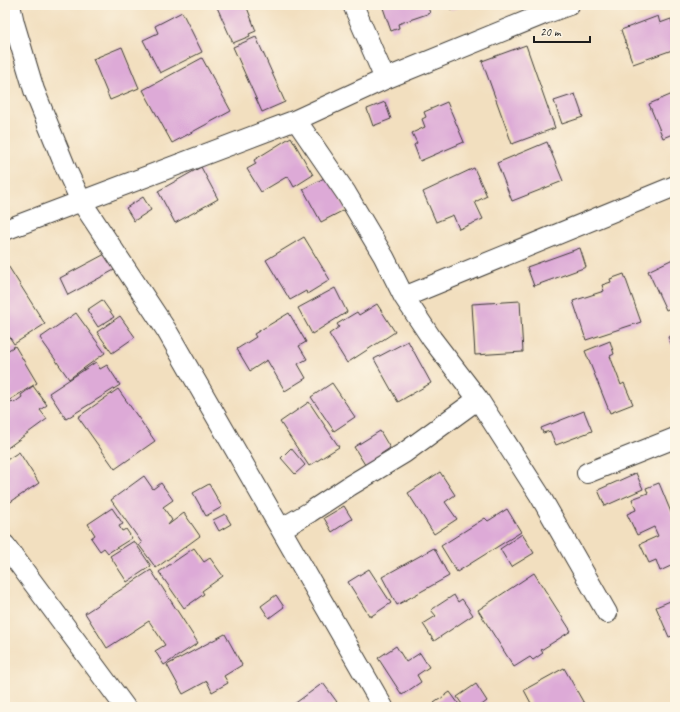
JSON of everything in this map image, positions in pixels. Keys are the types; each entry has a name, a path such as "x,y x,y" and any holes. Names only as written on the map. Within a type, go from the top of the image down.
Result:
{"street":[{"path":"10,5 34,90 81,201 166,331 383,707"},
{"path":"353,5 385,79"},
{"path":"5,230 296,120 543,9 569,5"},
{"path":"296,120 346,193 384,257 404,297 432,339 478,399 539,494 607,613"},
{"path":"404,297 675,186"},
{"path":"281,529 404,453 478,399"},
{"path":"587,473 675,438"},
{"path":"5,545 125,707"}],"building":[{"path":"216,5 246,5 256,31 249,34 250,36 233,43"},
{"path":"382,5 427,5 430,13 398,24 399,28 391,31"},
{"path":"449,5 464,5 451,10"},
{"path":"182,12 202,52 160,73 143,40 158,33 155,26"},
{"path":"658,16 660,23 671,19 675,31 675,49 633,64 621,30"},
{"path":"256,37 285,102 262,112 233,47"},
{"path":"526,45 555,128 512,144 482,61"},
{"path":"122,47 139,88 110,100 93,59"},
{"path":"202,58 231,111 172,143 143,90"},
{"path":"675,93 675,133 663,138 649,104"},
{"path":"575,94 583,117 562,124 554,101"},
{"path":"385,102 391,119 373,126 367,109"},
{"path":"447,102 464,142 420,161 414,145 417,143 412,133 425,127 422,119 426,117 424,112"},
{"path":"291,137 313,175 294,187 288,176 261,192 247,169 256,164 254,160"},
{"path":"547,142 563,181 512,201 497,163"},
{"path":"201,167 218,199 175,223 158,191"},
{"path":"474,168 487,196 475,202 483,219 459,229 453,215 436,222 423,192"},
{"path":"328,176 346,209 321,222 303,189"},
{"path":"143,197 151,210 134,221 126,208"},
{"path":"304,237 330,280 307,294 306,291 290,300 266,260"},
{"path":"580,248 586,267 534,286 527,267"},
{"path":"107,253 116,269 68,295 60,278"},
{"path":"675,258 675,306 666,310 648,271"},
{"path":"5,261 45,324 14,344 5,330"},
{"path":"624,274 641,322 586,340 573,301 604,291 602,285 611,282 610,279"},
{"path":"335,288 347,312 312,334 298,308"},
{"path":"102,300 114,317 98,327 87,310"},
{"path":"520,301 523,352 475,355 472,304"},
{"path":"377,304 395,332 347,363 329,334 339,327 337,324 357,312 359,315"},
{"path":"76,313 105,353 69,379 40,338"},
{"path":"289,313 306,342 299,346 307,359 298,364 306,378 285,391 267,360 250,371 237,349 256,337 254,334"},
{"path":"120,316 135,337 112,353 97,332"},
{"path":"675,334 675,352 668,337"},
{"path":"408,341 431,383 398,402 374,359"},
{"path":"610,341 614,354 610,356 621,385 624,383 633,404 610,413 585,351"},
{"path":"15,346 37,383 8,401 5,396 5,352"},
{"path":"96,362 100,369 107,365 120,385 66,419 49,393"},
{"path":"332,383 355,417 334,431 311,397"},
{"path":"33,386 47,405 40,410 47,419 6,449 5,406 12,401 14,403 22,397 21,395"},
{"path":"118,389 155,441 115,469 78,417"},
{"path":"309,402 339,447 309,466 280,422"},
{"path":"584,411 592,431 556,445 550,431 543,433 541,428"},
{"path":"380,431 390,448 381,454 383,458 367,468 354,447"},
{"path":"291,448 305,465 295,474 281,458"},
{"path":"19,452 39,483 6,505 5,461"},
{"path":"440,472 455,495 445,502 457,519 434,534 408,493"},
{"path":"636,473 643,489 605,506 598,490"},
{"path":"144,476 153,489 161,483 173,500 163,507 172,520 168,525 184,513 200,536 156,568 139,545 142,543 111,500"},
{"path":"659,483 675,522 675,564 660,571 656,560 649,563 640,544 658,536 654,527 637,535 627,514 636,510 632,499 648,493 646,488"},
{"path":"209,484 222,507 206,516 193,493"},
{"path":"344,506 352,519 332,532 324,518"},
{"path":"112,508 123,524 119,526 122,531 126,529 132,538 108,553 104,548 100,551 91,538 95,535 88,524"},
{"path":"507,509 521,532 457,572 441,546 485,518 488,521"},
{"path":"225,514 231,524 219,531 213,520"},
{"path":"522,534 534,553 511,567 500,549"},
{"path":"134,541 151,566 127,582 110,556"},
{"path":"194,548 204,562 210,558 223,576 202,591 204,594 184,608 159,572"},
{"path":"434,548 449,576 397,605 382,577"},
{"path":"369,569 391,603 370,617 348,582"},
{"path":"151,570 198,643 164,665 155,651 165,645 149,621 107,648 85,613"},
{"path":"534,573 571,631 541,650 543,653 533,660 530,657 514,667 478,610"},
{"path":"276,595 284,607 269,618 261,606"},
{"path":"454,595 458,602 462,599 473,615 434,641 423,624 436,616 431,610"},
{"path":"675,599 675,635 669,637 656,607"},
{"path":"225,634 242,665 224,676 228,683 212,692 207,681 183,694 167,665"},
{"path":"396,646 406,662 420,653 429,667 417,675 421,682 402,695 378,658"},
{"path":"564,668 586,707 533,707 524,690"},
{"path":"323,683 337,702 330,707 290,707"},
{"path":"476,684 487,701 479,707 464,707 457,697"},
{"path":"450,692 461,707 437,707 434,703"}]}
